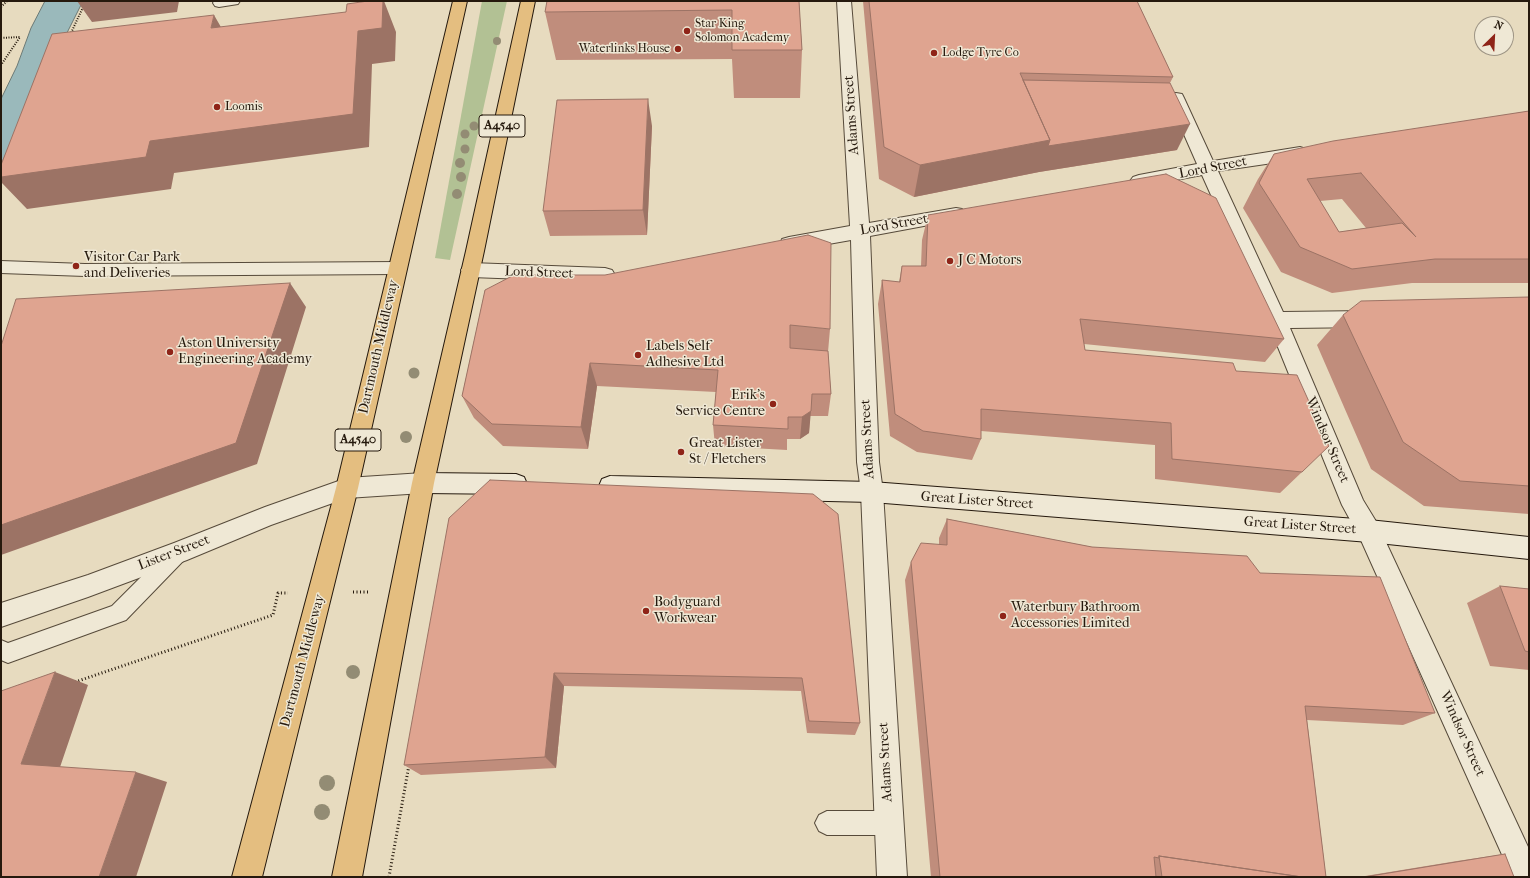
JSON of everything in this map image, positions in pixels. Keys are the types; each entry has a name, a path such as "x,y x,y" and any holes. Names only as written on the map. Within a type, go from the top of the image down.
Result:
{"highway":[{"name":"Dartmouth Middleway","path":"247,877 347,488 460,1"},
{"name":"A4540","path":"348,877 423,483 528,1"}],"street":[{"name":"Adams Street","path":"844,1 860,231 868,462 872,492 892,877"},
{"name":"Windsor Street","path":"1167,78 1209,168 1276,320 1354,505 1369,531 1526,877"},
{"name":"Lord Street","path":"1119,185 1318,150"},
{"name":"Lord Street","path":"774,246 970,212"},
{"name":"Lord Street","path":"470,270 602,276 625,272"},
{"path":"1276,320 1387,318"},
{"path":"423,483 535,484"},
{"name":"Lister Street","path":"1,615 88,586 179,552 265,517 347,488 423,483"},
{"name":"Great Lister Street","path":"590,486 872,492 1369,531 1529,548"}],"lane":[{"path":"219,3 234,1"},
{"path":"1,267 86,270 398,268"},
{"path":"1,650 8,653 119,612 179,552"},
{"path":"827,823 889,822"}],"path":[{"path":"1,7 7,1"},
{"path":"69,36 86,1"},
{"path":"1,38 20,37 1,65"},
{"path":"74,683 273,615 278,593 375,592"},
{"path":"389,877 410,761"}],"green space":[{"path":"482,1 507,1 450,260 435,258"}],"water":[{"path":"45,1 83,1 1,164 1,99 17,66 31,28"}],"building":[{"name":"Loomis","path":"368,1 383,1 382,28 358,31 353,114 150,141 146,157 1,177 1,165 52,34 214,15 211,28 346,12 347,4"},
{"path":"547,1 799,1 802,50 732,50 732,10 545,12"},
{"path":"869,1 1137,1 1173,77 1020,73 1050,140 920,165 884,147"},
{"path":"1023,80 1170,83 1190,124 1048,146 1050,140"},
{"path":"648,99 643,210 543,211 557,100"},
{"path":"1529,111 1529,259 1435,259 1352,269 1300,247 1259,183 1274,154 1333,141","holes":["1361,173 1416,237 1402,223 1339,232 1307,179"]},
{"path":"1166,174 1216,198 1284,339 1080,319 1085,350 1233,363 1236,371 1297,375 1329,446 1302,472 1172,459 1171,423 981,409 981,439 923,431 895,414 882,280 900,282 902,266 926,266 928,215"},
{"name":"Labels Self Adhesive Ltd","path":"808,235 831,243 830,329 790,325 790,348 828,351 831,394 812,394 811,411 802,417 788,417 788,429 713,425 718,370 590,363 581,427 492,424 462,396 485,290 514,275 605,275"},
{"path":"290,283 236,443 1,525 1,346 16,299"},
{"path":"1529,297 1529,486 1460,481 1403,442 1343,315 1361,301"},
{"name":"Bodyguard Workwear","path":"490,480 813,494 838,514 860,723 809,721 802,678 554,673 545,757 404,765 449,518"},
{"path":"947,519 1092,547 1247,556 1260,573 1380,577 1435,713 1305,706 1326,877 1302,877 1159,856 1159,858 1154,857 1156,877 940,877 911,562 921,543 947,545"},
{"path":"1500,586 1529,589 1529,652 1525,651"},
{"path":"55,672 21,764 136,772 99,877 1,877 1,691"},
{"path":"1505,854 1514,877 1364,877"},
{"path":"1159,856 1302,877 1162,877"}],"place":[{"name":"Star King Solomon Academy","path":"687,31"},
{"name":"Waterlinks House","path":"678,49"},
{"name":"Lodge Tyre Co","path":"934,53"},
{"name":"Loomis","path":"217,107"},
{"name":"J C Motors","path":"950,261"},
{"name":"Visitor Car Park and Deliveries","path":"76,266"},
{"name":"Aston University Engineering Academy","path":"170,352"},
{"name":"Labels Self Adhesive Ltd","path":"638,355"},
{"name":"Erik's Service Centre","path":"773,404"},
{"name":"Great Lister St / Fletchers","path":"681,452"},
{"name":"Bodyguard Workwear","path":"646,611"},
{"name":"Waterbury Bathroom Accessories Limited","path":"1003,616"}]}
